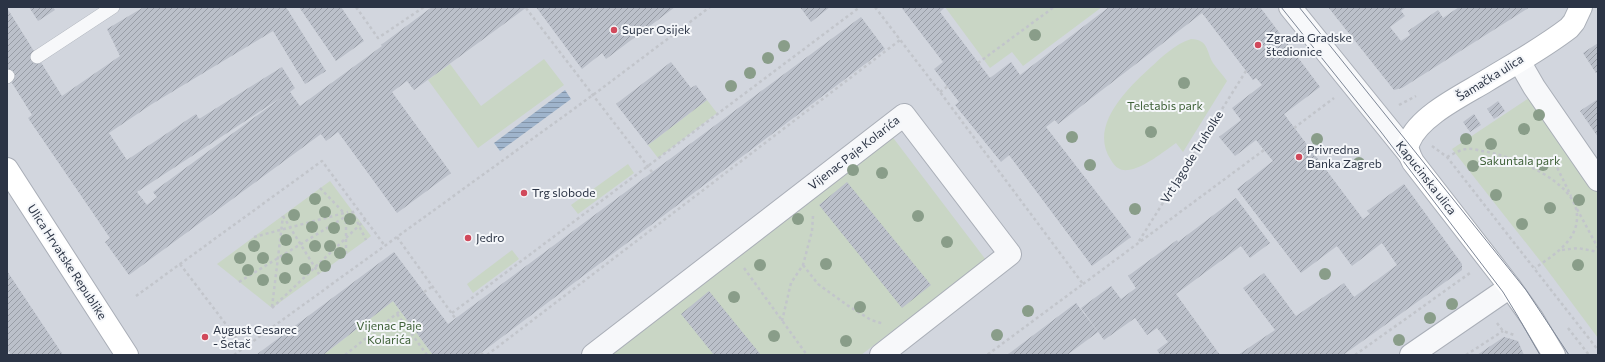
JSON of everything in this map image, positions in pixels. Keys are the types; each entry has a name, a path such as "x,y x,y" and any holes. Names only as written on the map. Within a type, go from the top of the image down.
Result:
{"street":[{"name":"Kapucinska ulica","path":"1290,7 1409,154 1413,162 1510,287 1532,318 1554,355"},
{"name":"Šamačka ulica","path":"1409,154 1408,143 1416,130 1432,114 1519,61 1569,28 1574,22 1581,7"},
{"path":"1519,61 1534,87 1598,180"},
{"name":"Vijenac Paje Kolarića","path":"593,355 904,115 1010,254 880,355"},
{"name":"Ulica Hrvatske Republike","path":"7,169 128,355"},
{"path":"1411,355 1510,287"}],"lane":[{"path":"38,56 113,7"}],"path":[{"path":"356,7 378,38 424,7"},
{"path":"234,355 593,96 710,7"},
{"path":"452,313 860,7"},
{"path":"875,7 1083,284"},
{"path":"978,63 1054,7"},
{"path":"526,8 652,172"},
{"path":"487,355 900,40"},
{"name":"Vrt Jagode Truholke","path":"1138,243 1246,71"},
{"path":"940,92 948,86"},
{"path":"1294,128 1335,97"},
{"path":"1416,130 1430,144 1446,156 1598,350"},
{"path":"1446,156 1467,148 1495,153 1538,171 1555,182 1566,192 1574,204 1577,216 1575,227 1561,250 1535,268"},
{"name":"Vrt Jagode Truholke","path":"987,355 1264,150"},
{"path":"1549,152 1574,204 1598,248"},
{"path":"136,296 322,161 385,246"},
{"path":"782,321 791,283 803,265 812,231 814,202 821,197 813,185"},
{"path":"320,188 345,214 346,254"},
{"path":"254,237 345,214 358,209"},
{"path":"352,211 366,240"},
{"path":"239,282 345,214"},
{"path":"318,274 315,267 283,216 272,308 315,267 346,238 359,225 366,219"},
{"path":"397,237 455,318"},
{"path":"1561,250 1578,248 1598,252"},
{"path":"180,264 244,348"},
{"path":"803,265 818,284 871,320 891,325 917,327"},
{"path":"743,267 807,355"},
{"path":"1355,355 1472,272"},
{"path":"424,292 432,286"},
{"path":"345,355 400,311"},
{"path":"396,314 427,355"},
{"path":"1466,355 1503,331"}],"shaded area":[{"path":"7,7 1598,7 1598,355 7,355"}],"green space":[{"path":"945,7 1102,7 1023,66 1012,52 990,68"},
{"name":"Teletabis park","path":"1191,39 1201,41 1204,44 1213,63 1227,81 1183,152 1176,143 1153,159 1134,169 1123,170 1118,168 1114,165 1105,147 1104,134 1107,121 1122,97 1142,76 1174,47"},
{"path":"544,59 564,85 478,148 428,80 450,64 481,106"},
{"name":"Sakuntala park","path":"1532,96 1598,193 1598,338 1545,267 1452,149"},
{"path":"707,100 717,113 658,158 648,145"},
{"path":"891,135 986,260 861,355 603,355"},
{"path":"628,164 634,173 578,214 571,205"},
{"path":"330,181 371,236 366,240 272,308 217,264"},
{"path":"512,250 519,259 473,293 467,284"},
{"name":"Vijenac Paje Kolarića","path":"393,301 433,355 323,355"}],"water":[{"path":"565,90 571,99 500,151 494,143"}],"building":[{"path":"29,7 53,7 55,10 38,21"},
{"path":"144,7 286,7 326,71 305,84 273,31 152,104 109,133 127,160 196,114 199,119 282,67 295,88 290,92 300,106 432,7 527,7 414,90 407,81 392,92 451,173 397,213 338,132 326,141 321,134 129,275 105,242 110,238 28,118 32,115 7,75 7,8 62,96 120,56 107,29","holes":["285,95 153,192 157,197 147,205 137,192"]},
{"path":"299,7 341,7 364,41 336,61"},
{"name":"Super Osijek","path":"536,7 675,7 606,59 602,53 582,69"},
{"path":"800,7 830,7 811,22"},
{"path":"901,7 945,7 940,12 990,78 1011,62 1020,75 1109,7 1260,7 1320,87 1284,114 1363,219 1370,214 1367,211 1404,184 1462,264 1462,270 1343,355 1238,355 1275,330 1243,288 1264,273 1296,316 1344,283 1354,297 1397,265 1382,243 1352,266 1337,246 1301,273 1237,189 1273,161 1256,140 1235,156 1219,137 1241,120 1232,108 1262,85 1256,78 1253,80 1202,13 1058,124 1055,120 1046,127 1131,237 1092,266 1009,155 1001,162 955,105 959,102 934,69 943,62"},
{"path":"1328,7 1406,7 1401,11 1405,16 1390,27 1401,41 1410,35 1408,31 1438,10 1443,18 1459,7 1530,7 1402,88 1394,90"},
{"path":"861,17 885,49 478,355 433,355 393,301 323,355 256,355 394,252 448,324"},
{"path":"1598,43 1598,72 1596,73 1583,53"},
{"path":"671,62 691,88 696,85 707,100 648,145 616,104"},
{"path":"1598,99 1598,137 1580,111"},
{"path":"1498,101 1505,111 1494,119 1487,109"},
{"path":"1474,114 1481,125 1470,132 1463,122"},
{"path":"847,182 931,285 902,308 819,205"},
{"path":"1236,198 1270,243 1250,258 1241,246 1176,294 1220,355 1160,355 1157,350 1168,342 1157,328 1147,335 1135,318 1104,340 1081,308 1111,286 1121,299 1136,288 1128,276 1177,240 1178,242"},
{"path":"7,271 63,355 11,355 7,349"},
{"path":"709,291 761,355 714,355 681,314"},
{"path":"1076,303 1098,332 1067,355 1007,355"},
{"path":"1504,337 1518,341 1524,355 1477,355"}],"tram line":[{"path":"1281,7 1381,132 1503,292 1540,355"},
{"path":"1299,7 1526,290 1569,355"}],"place":[{"name":"Super Osijek","path":"614,30"},
{"name":"Zgrada Gradske štedionice","path":"1258,45"},
{"name":"Privredna Banka Zagreb","path":"1299,157"},
{"name":"Trg slobode","path":"524,193"},
{"name":"Jedro","path":"468,238"},
{"name":"August Cesarec - Šetač","path":"205,337"}]}
